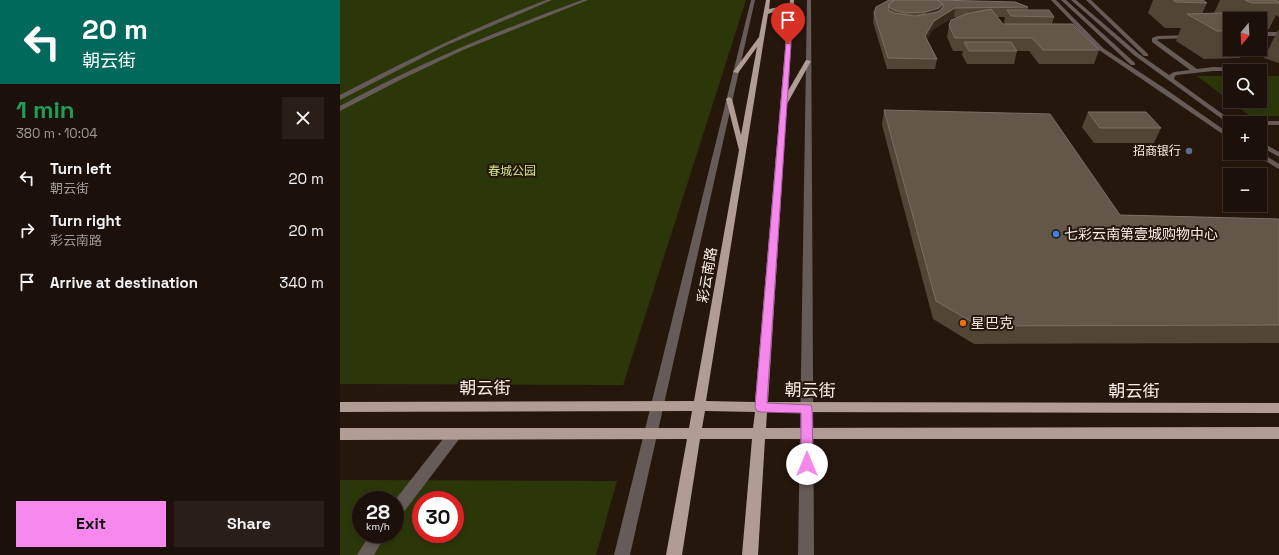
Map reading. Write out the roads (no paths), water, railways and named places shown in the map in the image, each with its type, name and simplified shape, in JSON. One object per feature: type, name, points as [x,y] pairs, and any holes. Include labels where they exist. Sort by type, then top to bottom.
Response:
[{"type":"main road","name":"彩云南路","points":[[674,555],[768,0]]},
{"type":"main road","points":[[750,555],[792,0]]},
{"type":"main road","points":[[766,13],[772,9],[779,8],[788,10],[790,13]]},
{"type":"main road","points":[[736,72],[762,36]]},
{"type":"main road","points":[[784,106],[808,61]]},
{"type":"main road","points":[[729,99],[742,153]]},
{"type":"main road","name":"朝云街","points":[[340,407],[658,405],[807,408],[1279,408]]},
{"type":"main road","points":[[340,434],[1279,433]]},
{"type":"street","points":[[340,98],[442,45],[505,17],[550,0]]},
{"type":"street","points":[[566,0],[580,2]]},
{"type":"street","points":[[340,109],[360,97],[464,49],[586,0]]},
{"type":"street","points":[[622,555],[753,0]]},
{"type":"street","points":[[806,555],[809,0]]},
{"type":"street","points":[[1053,0],[1102,49],[1223,132]]},
{"type":"street","points":[[1064,0],[1162,89]]},
{"type":"street","points":[[1073,0],[1137,55],[1223,117]]},
{"type":"street","points":[[1088,0],[1177,83]]},
{"type":"street","points":[[1267,34],[1279,34]]},
{"type":"street","points":[[1196,71],[1154,41],[1154,38],[1201,35]]},
{"type":"street","points":[[442,45],[464,49]]},
{"type":"street","points":[[1172,78],[1172,75],[1176,73],[1223,70]]},
{"type":"street","points":[[1267,123],[1279,123]]},
{"type":"street","points":[[1267,147],[1279,155]]},
{"type":"street","points":[[1267,160],[1279,167]]},
{"type":"street","points":[[404,500],[455,434]]},
{"type":"street","points":[[365,555],[373,543]]},
{"type":"place","name":"招商银行","points":[[1189,151]]},
{"type":"place","name":"七彩云南第壹城购物中心","points":[[1056,234]]},
{"type":"place","name":"星巴克","points":[[963,323]]},
{"type":"park label","name":"春城公园","points":[[512,171]]}]
